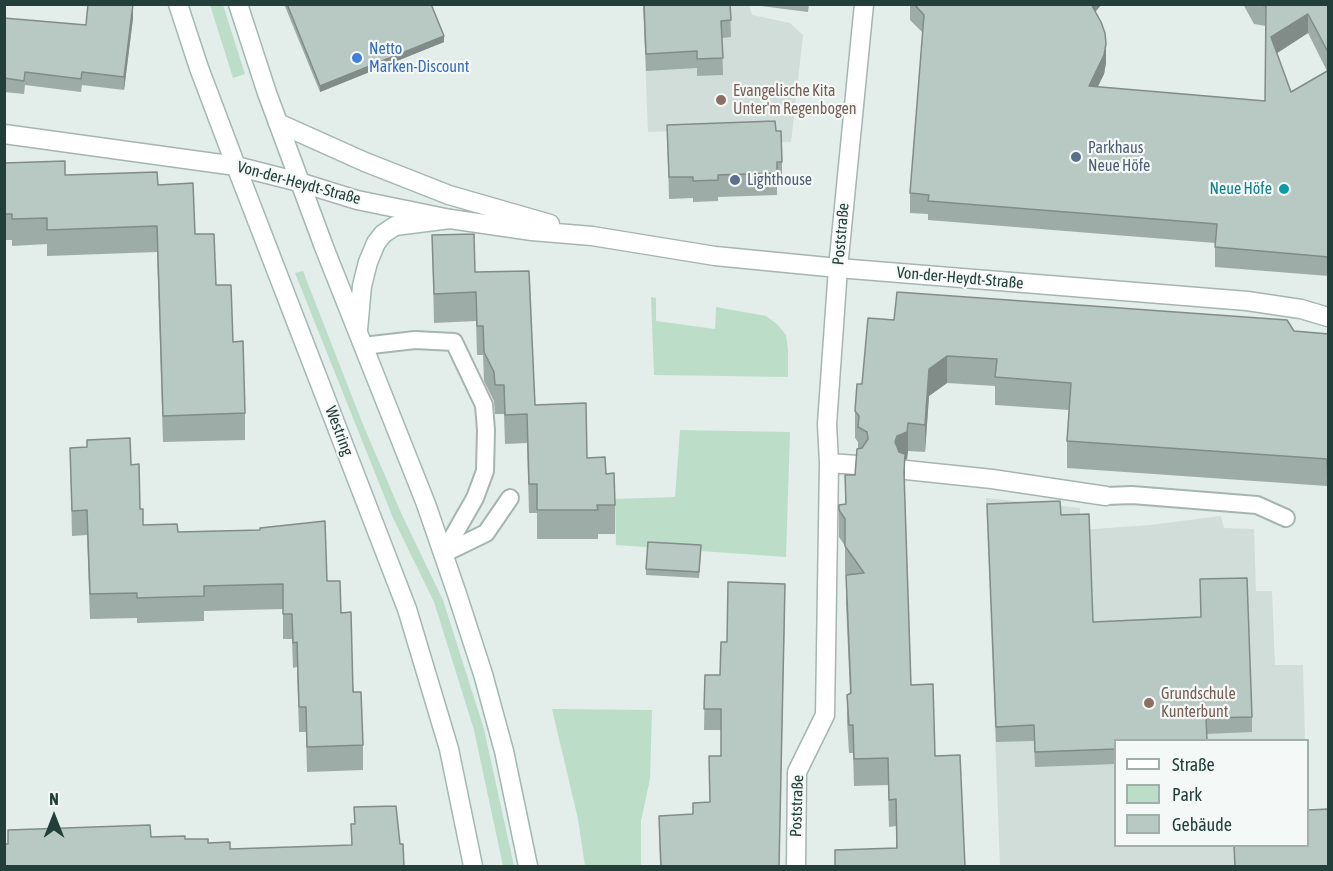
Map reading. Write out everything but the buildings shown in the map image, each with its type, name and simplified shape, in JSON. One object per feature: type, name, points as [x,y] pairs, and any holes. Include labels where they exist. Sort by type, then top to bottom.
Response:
[{"type":"street","name":"Westring","points":[[178,4],[199,68],[236,166],[407,609],[449,749],[473,867]]},
{"type":"street","points":[[238,4],[299,182],[426,504],[443,554],[483,674],[501,740],[521,824],[528,867]]},
{"type":"street","name":"Poststraße","points":[[796,867],[797,772],[825,715],[829,464],[827,424],[838,268],[864,4]]},
{"type":"street","name":"Von-der-Heydt-Straße","points":[[278,123],[365,162],[449,195],[592,236]]},
{"type":"street","name":"Von-der-Heydt-Straße","points":[[4,134],[236,166],[357,200],[450,219],[532,231],[592,236],[715,256],[1247,301],[1288,306],[1329,316]]},
{"type":"street","points":[[360,339],[362,286],[376,243],[383,234],[395,226],[450,219]]},
{"type":"street","points":[[829,464],[857,465]]},
{"type":"street","points":[[906,470],[992,479],[1106,496]]},
{"type":"lane","points":[[360,339],[454,342],[484,405],[485,471],[475,498],[443,554]]},
{"type":"lane","points":[[1106,496],[1132,495],[1257,505],[1286,518]]},
{"type":"lane","points":[[443,554],[486,533],[510,498]]},
{"type":"shaded area","name":"Evangelische Kita Unter'm Regenbogen","points":[[643,5],[749,5],[752,15],[790,23],[803,35],[791,142],[705,145],[703,130],[648,132]]},
{"type":"shaded area","name":"Grundschule Kunterbunt","points":[[986,498],[1080,508],[1080,530],[1150,525],[1221,516],[1224,528],[1254,529],[1256,591],[1272,591],[1275,665],[1303,665],[1305,739],[1114,739],[1114,847],[1234,847],[1234,866],[1000,866]]},
{"type":"green space","points":[[210,5],[223,5],[245,74],[233,78]]},
{"type":"green space","points":[[303,271],[364,427],[402,515],[443,600],[484,729],[514,866],[503,866],[474,730],[434,602],[393,518],[295,273]]},
{"type":"green space","points":[[651,297],[656,298],[656,321],[715,329],[716,307],[766,316],[786,335],[788,377],[654,375]]},
{"type":"green space","points":[[680,430],[790,432],[786,557],[616,545],[615,499],[675,497]]},
{"type":"green space","points":[[552,709],[652,710],[650,779],[641,821],[641,866],[585,866],[578,819]]},
{"type":"place","name":"Netto Marken-Discount","points":[[357,58]]},
{"type":"place","name":"Evangelische Kita Unter'm Regenbogen","points":[[721,100]]},
{"type":"place","name":"Parkhaus Neue Höfe","points":[[1076,157]]},
{"type":"place","name":"Lighthouse","points":[[735,180]]},
{"type":"place","name":"Neue Höfe","points":[[1284,189]]},
{"type":"place","name":"Grundschule Kunterbunt","points":[[1149,703]]}]
